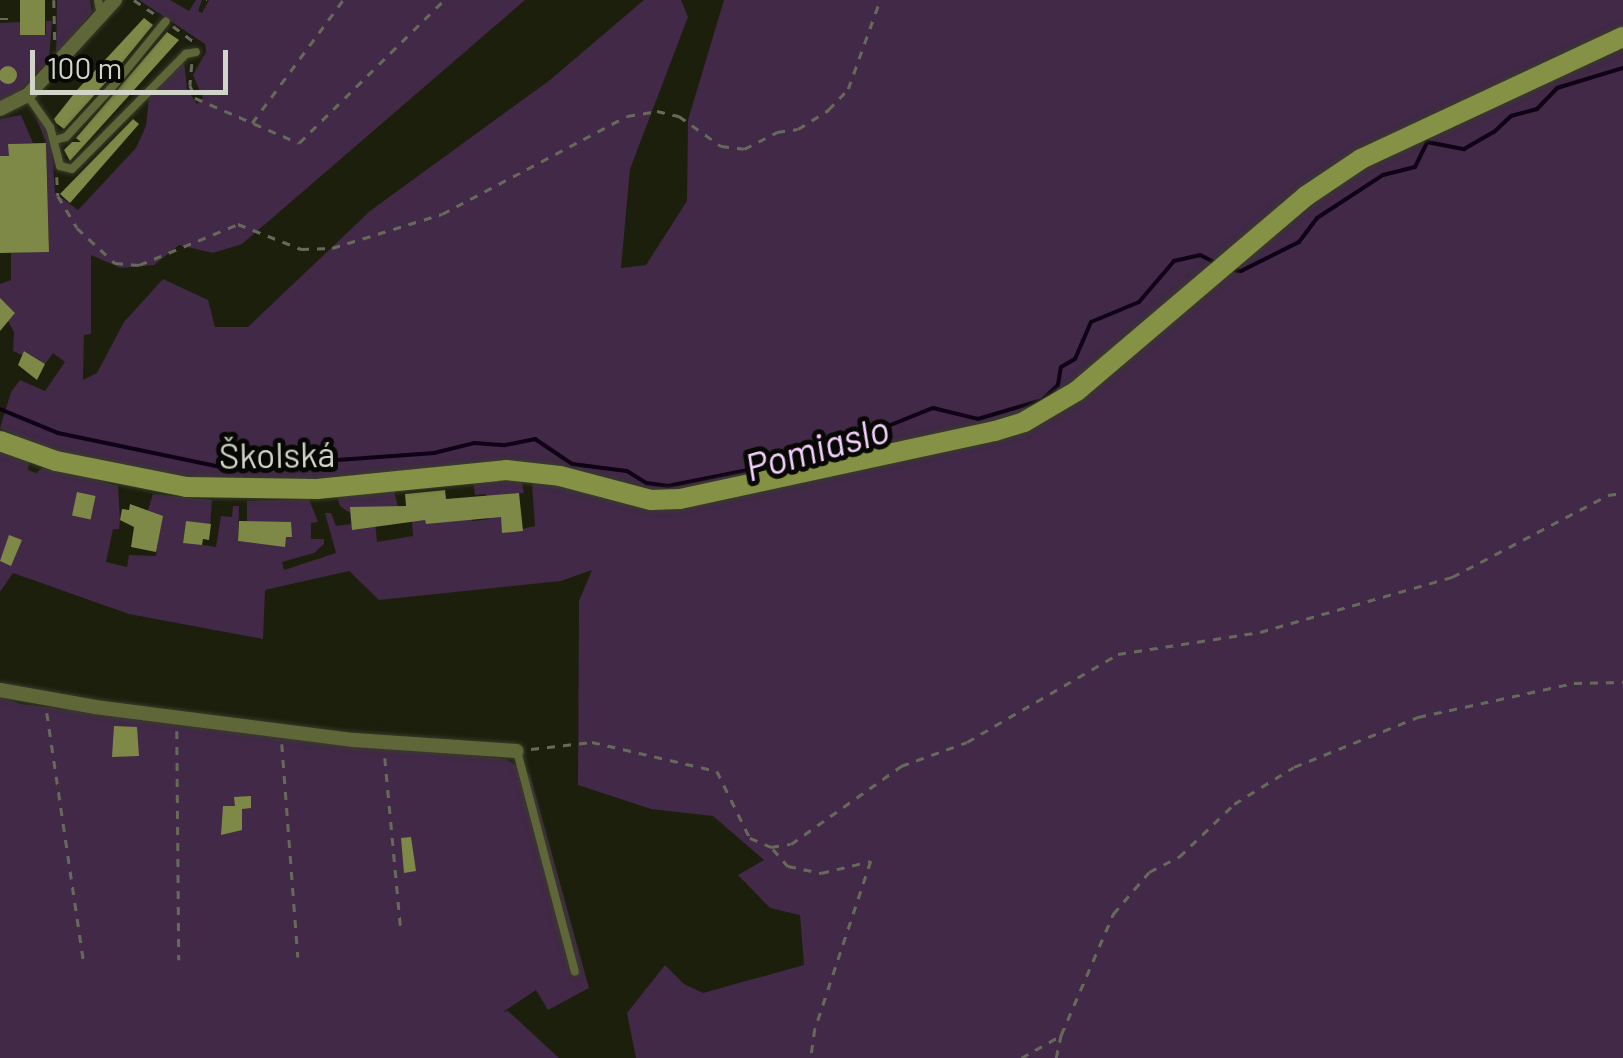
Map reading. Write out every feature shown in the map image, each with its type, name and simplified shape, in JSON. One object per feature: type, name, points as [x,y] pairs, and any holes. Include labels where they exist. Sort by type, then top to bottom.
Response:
[{"type":"street","points":[[0,109],[28,95],[115,0]]},
{"type":"street","name":"Školská","points":[[0,441],[67,463],[162,484],[210,489],[317,490],[506,470],[560,476],[629,497],[680,499],[1010,427],[1076,391],[1306,196],[1361,159],[1623,37]]},
{"type":"street","points":[[0,690],[370,740],[517,751]]},
{"type":"lane","points":[[98,0],[101,16]]},
{"type":"lane","points":[[55,140],[66,136],[114,85],[166,21]]},
{"type":"lane","points":[[28,95],[55,140],[56,160],[67,169],[80,166],[141,97],[186,54],[196,52]]},
{"type":"lane","points":[[517,751],[575,972]]},
{"type":"path","points":[[51,69],[54,0]]},
{"type":"path","points":[[343,0],[251,124],[298,143],[444,0]]},
{"type":"path","points":[[56,160],[58,196],[77,228],[115,264],[140,265],[238,224],[301,248],[332,248],[442,214],[627,116],[657,111],[679,116],[721,146],[744,149],[776,132],[798,130],[828,110],[848,89],[880,0]]},
{"type":"path","points":[[47,18],[55,18]]},
{"type":"path","points":[[0,19],[16,19]]},
{"type":"path","points":[[771,847],[791,844],[901,766],[967,742],[1118,654],[1260,632],[1452,577],[1608,495],[1623,492]]},
{"type":"path","points":[[1056,1058],[1061,1035],[1113,914],[1149,872],[1179,857],[1234,804],[1294,767],[1418,717],[1574,683],[1623,682]]},
{"type":"path","points":[[46,699],[84,964]]},
{"type":"path","points":[[174,716],[180,786],[179,960]]},
{"type":"path","points":[[280,727],[298,957]]},
{"type":"path","points":[[370,740],[387,764],[401,930]]},
{"type":"path","points":[[517,751],[592,742],[717,770],[750,838],[771,847],[788,866],[821,873],[871,862],[814,1030],[810,1058]]},
{"type":"path","points":[[1021,1058],[1061,1035]]},
{"type":"shaded area","points":[[57,0],[90,0],[92,12],[56,56]]},
{"type":"shaded area","points":[[139,0],[170,0],[189,11],[196,0],[202,0],[198,11],[202,13],[209,0],[525,0],[242,244],[213,253],[179,245],[154,265],[121,268],[91,255],[91,334],[84,335],[83,380],[97,373],[124,322],[163,279],[208,300],[215,327],[248,327],[370,211],[550,80],[644,0],[681,0],[688,17],[630,169],[621,268],[646,265],[687,201],[688,120],[724,0],[1623,0],[1623,1058],[636,1058],[627,1013],[665,965],[684,984],[703,993],[804,965],[800,915],[770,908],[738,875],[764,860],[713,816],[651,809],[578,785],[579,601],[592,570],[561,581],[379,600],[349,571],[265,590],[263,639],[129,614],[13,573],[0,592],[0,447],[29,462],[28,470],[36,473],[46,465],[118,486],[119,529],[113,529],[106,562],[127,567],[129,555],[156,556],[158,540],[147,513],[153,494],[212,500],[210,527],[186,521],[183,542],[216,547],[221,516],[232,517],[233,506],[239,506],[238,541],[260,543],[247,522],[247,501],[309,499],[318,522],[311,523],[311,539],[324,539],[324,544],[314,553],[282,562],[284,570],[336,553],[325,513],[331,513],[336,526],[351,524],[350,513],[340,506],[337,496],[394,491],[398,507],[374,510],[377,542],[413,536],[412,521],[425,520],[426,524],[462,519],[470,507],[472,521],[489,519],[486,494],[475,495],[473,480],[521,479],[524,493],[499,495],[503,533],[535,526],[532,484],[565,472],[289,483],[219,480],[148,473],[45,450],[0,428],[11,392],[20,380],[45,391],[65,362],[53,353],[45,364],[25,351],[22,355],[13,351],[14,332],[8,321],[15,313],[0,299],[0,284],[11,280],[11,253],[49,251],[46,143],[32,107],[51,137],[55,193],[78,210],[136,148],[146,126],[149,96],[184,61],[187,89],[197,104],[203,98],[193,75],[206,52],[205,44]]},
{"type":"shaded area","points":[[46,21],[52,21],[49,60],[12,99],[0,103],[0,23],[21,22],[22,35],[46,34]]},
{"type":"shaded area","points":[[21,115],[33,143],[9,144],[9,156],[0,156],[0,119]]},
{"type":"shaded area","points":[[0,696],[20,704],[506,759],[530,775],[589,988],[548,1010],[536,990],[503,1012],[508,1011],[559,1058],[0,1058]]},
{"type":"building","points":[[20,0],[45,0],[45,35],[20,35]]},
{"type":"building","points":[[144,18],[153,25],[108,80],[64,129],[56,123],[54,119],[77,90]]},
{"type":"building","points":[[167,32],[179,40],[70,161],[64,150],[72,142],[81,142],[76,138]]},
{"type":"building","points":[[8,66],[15,68],[15,82],[8,84],[1,82],[-1,75],[1,68]]},
{"type":"building","points":[[133,119],[139,124],[70,203],[60,194]]},
{"type":"building","points":[[46,143],[49,252],[0,253],[0,156],[9,156],[8,144]]},
{"type":"building","points":[[0,298],[15,313],[0,331]]},
{"type":"building","points":[[24,351],[45,364],[37,380],[18,365]]},
{"type":"building","points":[[445,490],[446,499],[519,493],[523,531],[502,533],[501,517],[426,524],[425,520],[352,530],[350,507],[406,506],[405,494]]},
{"type":"building","points":[[77,492],[96,496],[91,519],[72,515]]},
{"type":"building","points":[[130,504],[163,516],[156,552],[131,547],[134,527],[120,520],[122,509],[129,510]]},
{"type":"building","points":[[186,521],[211,524],[209,540],[203,539],[202,545],[183,543]]},
{"type":"building","points":[[239,521],[291,522],[292,537],[286,537],[285,547],[238,541]]},
{"type":"building","points":[[9,535],[22,540],[11,566],[0,561]]},
{"type":"building","points":[[114,726],[137,727],[139,756],[112,757]]},
{"type":"building","points":[[251,796],[251,808],[242,809],[242,830],[221,835],[223,806],[235,806],[234,797]]},
{"type":"building","points":[[411,837],[416,871],[404,873],[401,838]]},
{"type":"waterway","name":"Pomiaslo","points":[[1232,270],[1241,271],[1299,242],[1317,218],[1383,175],[1415,167],[1427,142],[1464,149],[1494,132],[1511,116],[1537,109],[1557,88],[1623,68]]},
{"type":"waterway","name":"Pomiaslo","points":[[0,409],[58,433],[225,468],[434,453],[474,443],[505,445],[535,439],[572,464],[627,471],[646,483],[668,486],[773,465],[787,453],[847,437],[867,440],[883,428],[933,408],[978,419],[1042,400],[1058,385],[1061,367],[1075,359],[1091,322],[1139,302],[1174,261],[1200,255],[1214,262]]}]
